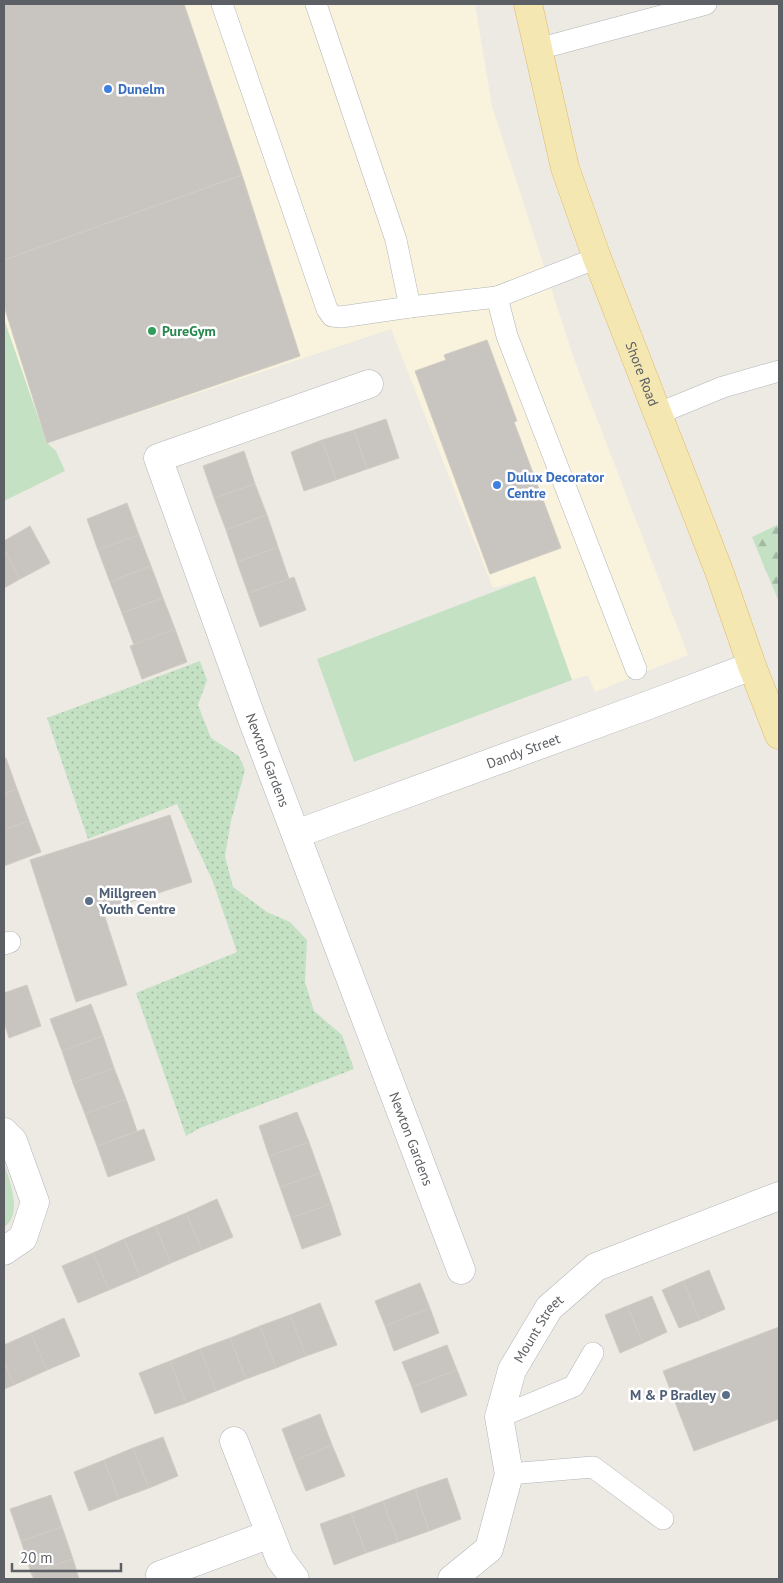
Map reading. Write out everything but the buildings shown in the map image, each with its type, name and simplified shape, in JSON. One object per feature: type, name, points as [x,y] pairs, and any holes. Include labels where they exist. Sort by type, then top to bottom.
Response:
[{"type":"main road","name":"Shore Road","points":[[528,4],[565,168],[597,258],[779,735]]},
{"type":"street","name":"Newton Gardens","points":[[369,384],[158,458],[252,719],[461,1270]]},
{"type":"street","name":"Dandy Street","points":[[296,834],[752,666]]},
{"type":"street","points":[[4,1132],[13,1141],[35,1202],[23,1238],[4,1251]]},
{"type":"street","name":"Mount Street","points":[[452,1579],[489,1549],[508,1474],[499,1416],[512,1370],[549,1308],[596,1266],[779,1196]]},
{"type":"street","points":[[234,1442],[280,1559],[295,1579]]},
{"type":"street","points":[[160,1575],[270,1534]]},
{"type":"lane","points":[[222,4],[327,310],[332,316],[341,318],[410,307],[497,297],[597,258]]},
{"type":"lane","points":[[316,4],[396,240],[410,307]]},
{"type":"lane","points":[[538,49],[701,4]]},
{"type":"lane","points":[[497,297],[512,350],[636,669]]},
{"type":"lane","points":[[658,414],[723,387],[779,371]]},
{"type":"lane","points":[[499,1416],[574,1386],[593,1353]]},
{"type":"lane","points":[[508,1474],[593,1467],[663,1519]]},
{"type":"shaded area","points":[[4,4],[475,4],[492,106],[574,359],[688,655],[595,692],[588,675],[572,680],[535,577],[493,588],[391,329],[47,443],[4,321]]},
{"type":"green space","points":[[4,319],[47,443],[56,451],[65,471],[4,501]]},
{"type":"green space","points":[[779,524],[779,602],[752,537]]},
{"type":"green space","points":[[535,576],[572,680],[354,762],[317,659]]},
{"type":"green space","points":[[200,661],[207,680],[198,705],[211,738],[239,756],[245,770],[231,821],[225,856],[233,887],[267,912],[290,922],[307,940],[305,982],[314,1011],[342,1035],[354,1069],[200,1128],[186,1136],[136,993],[237,952],[213,882],[177,804],[88,839],[47,718]]},
{"type":"green space","points":[[4,1163],[14,1206],[10,1222],[4,1227]]},
{"type":"place","name":"Dunelm","points":[[108,89]]},
{"type":"place","name":"PureGym","points":[[152,331]]},
{"type":"place","name":"Dulux Decorator Centre","points":[[497,485]]},
{"type":"place","name":"Millgreen Youth Centre","points":[[89,901]]},
{"type":"place","name":"M & P Bradley","points":[[726,1395]]}]
